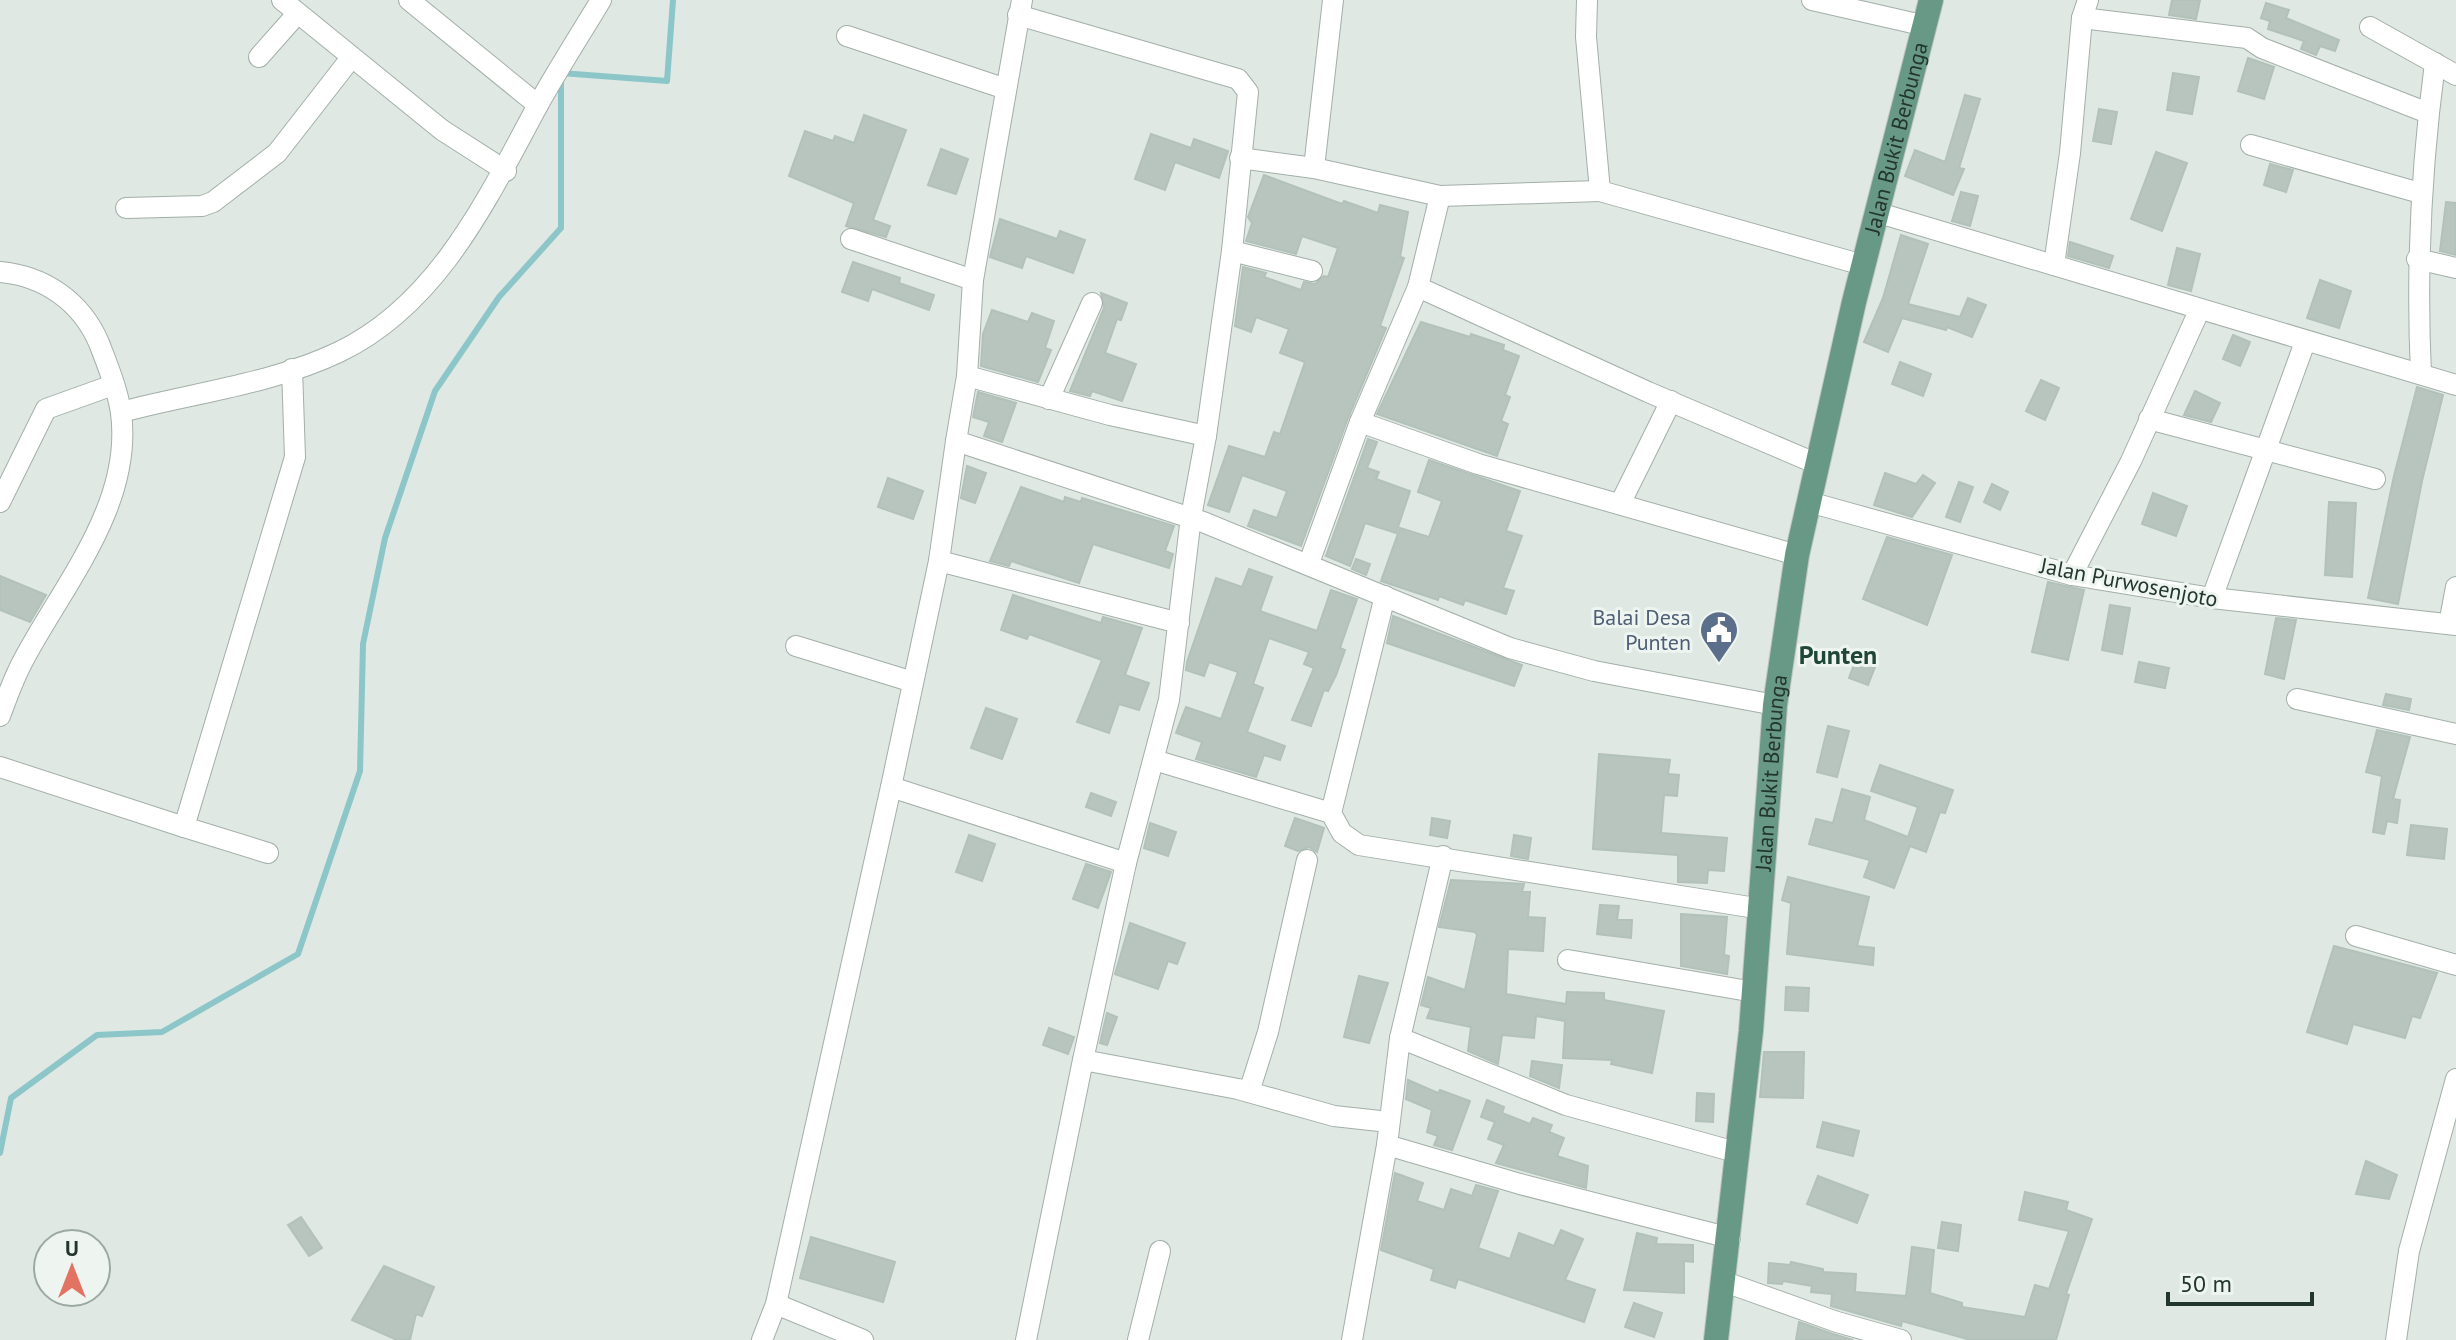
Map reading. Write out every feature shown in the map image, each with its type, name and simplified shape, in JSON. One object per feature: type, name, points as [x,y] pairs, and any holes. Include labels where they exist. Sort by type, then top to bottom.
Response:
[{"type":"main road","name":"Jalan Bukit Berbunga","points":[[1716,1340],[1730,1238],[1762,909],[1775,705],[1797,555],[1815,463],[1931,0]]},
{"type":"street","points":[[409,0],[538,105]]},
{"type":"street","points":[[121,412],[292,369],[354,344],[401,310],[479,215],[506,171],[538,105],[601,0]]},
{"type":"street","points":[[1314,168],[1333,0]]},
{"type":"street","points":[[1587,0],[1586,37],[1600,191]]},
{"type":"street","points":[[1812,0],[1926,26]]},
{"type":"street","points":[[259,57],[290,7],[442,130],[506,171]]},
{"type":"street","points":[[762,1340],[776,1304],[939,561],[967,376],[973,280],[1020,8],[1241,80],[1248,92],[1232,251],[1206,436],[1191,517],[1169,700],[1126,863],[1026,1340]]},
{"type":"street","points":[[2054,265],[2070,153],[2085,9],[2247,38],[2262,48],[2428,113]]},
{"type":"street","points":[[2370,27],[2456,75]]},
{"type":"street","points":[[847,36],[1006,89]]},
{"type":"street","points":[[126,208],[202,206],[213,202],[277,153],[351,58]]},
{"type":"street","points":[[2421,374],[2417,259],[2420,193],[2435,63]]},
{"type":"street","points":[[2251,145],[2420,193]]},
{"type":"street","points":[[1240,158],[1314,168],[1440,196],[1600,191],[1863,265]]},
{"type":"street","points":[[1309,563],[1360,422],[1418,287],[1440,196]]},
{"type":"street","points":[[1879,213],[2199,311],[2456,385]]},
{"type":"street","points":[[851,239],[973,280]]},
{"type":"street","points":[[1232,251],[1312,271]]},
{"type":"street","points":[[2417,259],[2456,268]]},
{"type":"street","points":[[0,272],[40,280],[73,306],[93,329],[121,412],[121,457],[102,522],[24,658],[0,716]]},
{"type":"street","points":[[1418,287],[1815,463]]},
{"type":"street","points":[[1049,399],[1092,303]]},
{"type":"street","points":[[2072,575],[2199,311]]},
{"type":"street","points":[[2212,598],[2305,342]]},
{"type":"street","points":[[184,827],[295,457],[292,369]]},
{"type":"street","points":[[967,376],[1206,436]]},
{"type":"street","points":[[0,502],[46,409],[113,385]]},
{"type":"street","points":[[1621,502],[1671,401]]},
{"type":"street","points":[[2149,419],[2375,479]]},
{"type":"street","points":[[1360,422],[1478,464],[1621,502],[1797,555]]},
{"type":"street","points":[[956,441],[1191,517],[1510,648],[1594,671],[1775,705]]},
{"type":"street","name":"Jalan Purwosenjoto","points":[[1809,502],[2072,575],[2212,598],[2453,624]]},
{"type":"street","points":[[939,561],[1179,623]]},
{"type":"street","points":[[2453,624],[2456,587]]},
{"type":"street","points":[[1385,596],[1331,813],[1342,833],[1359,845],[1762,909]]},
{"type":"street","points":[[796,646],[913,682]]},
{"type":"street","points":[[2297,699],[2456,734]]},
{"type":"street","points":[[1154,760],[1331,813]]},
{"type":"street","points":[[0,767],[268,853]]},
{"type":"street","points":[[891,787],[1126,863]]},
{"type":"street","points":[[1352,1340],[1387,1145],[1400,1038],[1443,856]]},
{"type":"street","points":[[1249,1092],[1268,1032],[1307,860]]},
{"type":"street","points":[[2356,936],[2456,965]]},
{"type":"street","points":[[1568,960],[1754,992]]},
{"type":"street","points":[[1400,1038],[1566,1105],[1739,1153]]},
{"type":"street","points":[[1083,1060],[1249,1092],[1334,1116],[1389,1122]]},
{"type":"street","points":[[2396,1340],[2409,1251],[2456,1079]]},
{"type":"street","points":[[1387,1145],[1520,1184],[1730,1238]]},
{"type":"street","points":[[1138,1340],[1160,1251]]},
{"type":"street","points":[[1725,1282],[1837,1322],[1901,1340]]},
{"type":"street","points":[[776,1304],[863,1340]]},
{"type":"building","points":[[2172,0],[2200,0],[2196,19],[2169,15]]},
{"type":"building","points":[[2266,3],[2289,10],[2286,18],[2339,40],[2335,51],[2320,46],[2316,55],[2301,49],[2304,41],[2268,29],[2270,21],[2261,18]]},
{"type":"building","points":[[2248,58],[2274,67],[2264,99],[2238,91]]},
{"type":"building","points":[[2173,73],[2199,77],[2192,114],[2167,110]]},
{"type":"building","points":[[1965,95],[1980,99],[1959,168],[1964,169],[1953,195],[1905,176],[1915,150],[1945,162]]},
{"type":"building","points":[[2099,109],[2117,112],[2111,144],[2093,141]]},
{"type":"building","points":[[864,115],[906,130],[873,220],[890,226],[886,237],[846,226],[854,203],[789,176],[805,131],[833,141],[835,136],[854,143]]},
{"type":"building","points":[[1151,134],[1191,148],[1194,139],[1228,151],[1219,178],[1175,162],[1165,190],[1135,179]]},
{"type":"building","points":[[941,149],[968,159],[956,194],[928,185]]},
{"type":"building","points":[[2156,152],[2187,163],[2162,231],[2131,219]]},
{"type":"building","points":[[2270,164],[2293,170],[2286,192],[2264,185]]},
{"type":"building","points":[[1264,175],[1342,204],[1344,201],[1378,213],[1380,205],[1408,212],[1400,257],[1404,258],[1380,326],[1386,328],[1348,418],[1301,546],[1248,526],[1254,510],[1277,518],[1287,491],[1242,475],[1229,512],[1208,505],[1229,446],[1265,457],[1274,432],[1280,434],[1305,362],[1280,353],[1289,329],[1256,317],[1251,332],[1235,326],[1243,267],[1266,273],[1264,277],[1301,290],[1304,282],[1315,284],[1324,276],[1328,277],[1338,248],[1302,236],[1296,254],[1246,241],[1252,223],[1248,217]]},
{"type":"building","points":[[1961,192],[1978,196],[1970,226],[1952,221]]},
{"type":"building","points":[[2446,202],[2456,203],[2456,255],[2440,251]]},
{"type":"building","points":[[1000,219],[1057,239],[1060,231],[1085,240],[1073,273],[1026,256],[1022,268],[990,257]]},
{"type":"building","points":[[1901,235],[1928,244],[1908,304],[1960,317],[1968,298],[1986,305],[1972,337],[1947,327],[1946,330],[1902,318],[1888,352],[1864,342],[1883,298]]},
{"type":"building","points":[[2070,242],[2113,256],[2109,268],[2068,256]]},
{"type":"building","points":[[2177,248],[2200,254],[2191,291],[2168,285]]},
{"type":"building","points":[[853,262],[900,278],[899,283],[934,295],[929,310],[872,289],[868,301],[842,292]]},
{"type":"building","points":[[2320,280],[2351,291],[2339,328],[2307,318]]},
{"type":"building","points":[[1101,293],[1127,303],[1121,320],[1117,319],[1105,353],[1136,364],[1122,401],[1092,391],[1090,396],[1070,391],[1104,308]]},
{"type":"building","points":[[992,310],[1028,322],[1032,313],[1054,321],[1045,348],[1051,350],[1038,382],[981,366],[983,334]]},
{"type":"building","points":[[1421,322],[1504,345],[1503,350],[1519,356],[1505,395],[1510,397],[1501,421],[1508,424],[1497,456],[1377,414]]},
{"type":"building","points":[[2233,335],[2250,342],[2240,366],[2223,359]]},
{"type":"building","points":[[1900,362],[1931,374],[1923,396],[1892,384]]},
{"type":"building","points":[[2041,380],[2059,388],[2045,420],[2026,411]]},
{"type":"building","points":[[2417,387],[2443,395],[2422,481],[2398,604],[2368,598]]},
{"type":"building","points":[[2195,391],[2220,403],[2211,422],[2184,415]]},
{"type":"building","points":[[978,392],[1016,403],[1002,442],[984,436],[989,422],[973,417]]},
{"type":"building","points":[[1368,439],[1377,442],[1367,468],[1379,472],[1376,479],[1410,491],[1396,533],[1365,523],[1350,566],[1326,556]]},
{"type":"building","points":[[1429,460],[1520,491],[1506,531],[1522,536],[1503,588],[1514,591],[1506,614],[1465,600],[1463,605],[1439,596],[1438,600],[1381,581],[1400,528],[1429,537],[1442,501],[1418,492]]},
{"type":"building","points":[[967,466],[986,473],[975,503],[961,498]]},
{"type":"building","points":[[1885,473],[1916,484],[1923,475],[1935,483],[1912,517],[1874,505]]},
{"type":"building","points":[[888,478],[923,491],[913,519],[878,507]]},
{"type":"building","points":[[1959,482],[1973,487],[1960,522],[1946,517]]},
{"type":"building","points":[[1992,484],[2008,492],[2000,510],[1984,502]]},
{"type":"building","points":[[1021,487],[1064,502],[1065,497],[1081,502],[1082,498],[1174,526],[1165,551],[1173,554],[1169,568],[1093,544],[1079,583],[1011,561],[1009,566],[990,561]]},
{"type":"building","points":[[2153,493],[2187,506],[2176,536],[2142,524]]},
{"type":"building","points":[[2329,502],[2356,503],[2352,577],[2325,575]]},
{"type":"building","points":[[1887,537],[1952,555],[1927,625],[1863,599]]},
{"type":"building","points":[[1356,559],[1370,564],[1366,575],[1352,569]]},
{"type":"building","points":[[1249,569],[1272,577],[1260,611],[1317,631],[1331,590],[1357,599],[1340,648],[1345,650],[1336,675],[1328,691],[1324,690],[1311,726],[1292,720],[1314,668],[1304,664],[1309,652],[1269,638],[1253,684],[1263,688],[1247,732],[1285,746],[1280,760],[1264,755],[1256,777],[1196,759],[1202,742],[1176,733],[1186,707],[1221,719],[1238,672],[1209,662],[1204,676],[1186,670],[1187,662],[1216,578],[1242,587]]},
{"type":"building","points":[[0,576],[46,595],[30,622],[0,610]]},
{"type":"building","points":[[2048,582],[2084,590],[2068,660],[2032,652]]},
{"type":"building","points":[[1013,595],[1101,623],[1103,617],[1142,628],[1125,675],[1149,683],[1139,710],[1119,704],[1109,733],[1077,722],[1102,660],[1029,634],[1027,639],[1001,630]]},
{"type":"building","points":[[2110,605],[2130,608],[2122,654],[2102,650]]},
{"type":"building","points":[[1393,616],[1522,665],[1514,686],[1387,643]]},
{"type":"building","points":[[2276,618],[2296,620],[2284,679],[2265,674]]},
{"type":"building","points":[[1859,652],[1878,659],[1868,685],[1849,678]]},
{"type":"building","points":[[2139,662],[2169,668],[2165,688],[2135,682]]},
{"type":"building","points":[[2386,694],[2411,699],[2409,710],[2383,705]]},
{"type":"building","points":[[986,708],[1017,719],[1002,759],[971,748]]},
{"type":"building","points":[[1828,726],[1849,731],[1837,777],[1817,772]]},
{"type":"building","points":[[2377,730],[2410,737],[2393,799],[2400,800],[2397,823],[2387,821],[2384,834],[2373,832],[2382,776],[2366,772]]},
{"type":"building","points":[[1599,754],[1670,760],[1668,774],[1679,775],[1677,796],[1664,795],[1661,833],[1727,838],[1724,871],[1708,870],[1707,883],[1678,882],[1678,855],[1593,849]]},
{"type":"building","points":[[1880,765],[1953,790],[1945,813],[1940,812],[1926,852],[1910,846],[1894,888],[1864,877],[1870,860],[1809,844],[1816,819],[1833,823],[1842,789],[1870,797],[1864,820],[1908,837],[1918,807],[1871,791]]},
{"type":"building","points":[[1091,793],[1116,802],[1111,816],[1086,807]]},
{"type":"building","points":[[1295,818],[1324,828],[1317,852],[1309,847],[1298,851],[1285,846]]},
{"type":"building","points":[[1432,818],[1450,821],[1447,838],[1430,835]]},
{"type":"building","points":[[1150,823],[1176,832],[1168,856],[1144,848]]},
{"type":"building","points":[[2411,825],[2447,829],[2444,859],[2407,855]]},
{"type":"building","points":[[969,835],[995,844],[982,881],[956,872]]},
{"type":"building","points":[[1514,835],[1531,838],[1528,859],[1511,856]]},
{"type":"building","points":[[1086,864],[1111,872],[1098,908],[1073,899]]},
{"type":"building","points":[[1788,877],[1869,897],[1857,946],[1874,948],[1873,965],[1787,954],[1791,903],[1782,900]]},
{"type":"building","points":[[1451,880],[1524,884],[1522,892],[1530,892],[1528,917],[1545,918],[1543,951],[1508,949],[1506,994],[1566,1004],[1567,992],[1604,993],[1604,1000],[1664,1011],[1652,1073],[1611,1064],[1612,1060],[1563,1058],[1565,1021],[1536,1016],[1534,1038],[1502,1035],[1498,1064],[1468,1051],[1471,1027],[1427,1018],[1431,1008],[1421,1005],[1428,977],[1465,990],[1477,935],[1475,932],[1439,927]]},
{"type":"building","points":[[1600,905],[1619,906],[1617,920],[1632,920],[1631,938],[1597,934]]},
{"type":"building","points":[[1681,914],[1727,917],[1724,955],[1729,956],[1727,974],[1681,966]]},
{"type":"building","points":[[1130,923],[1185,943],[1177,964],[1168,961],[1158,989],[1115,974]]},
{"type":"building","points":[[2334,946],[2437,973],[2420,1018],[2412,1016],[2405,1038],[2353,1024],[2347,1044],[2307,1032]]},
{"type":"building","points":[[1359,976],[1388,983],[1369,1043],[1344,1037]]},
{"type":"building","points":[[1786,987],[1809,988],[1808,1011],[1785,1010]]},
{"type":"building","points":[[1107,1013],[1117,1017],[1107,1045],[1100,1043]]},
{"type":"building","points":[[1049,1028],[1074,1037],[1068,1054],[1043,1045]]},
{"type":"building","points":[[1764,1052],[1804,1052],[1803,1098],[1760,1097]]},
{"type":"building","points":[[1532,1061],[1562,1065],[1559,1088],[1530,1076]]},
{"type":"building","points":[[1408,1080],[1438,1093],[1440,1090],[1470,1101],[1452,1150],[1434,1145],[1438,1136],[1427,1132],[1432,1110],[1406,1099]]},
{"type":"building","points":[[1697,1093],[1714,1094],[1713,1122],[1696,1121]]},
{"type":"building","points":[[1487,1100],[1504,1107],[1502,1113],[1530,1124],[1533,1118],[1552,1125],[1549,1132],[1564,1138],[1557,1156],[1588,1166],[1586,1188],[1496,1163],[1504,1145],[1488,1139],[1495,1122],[1481,1117]]},
{"type":"building","points":[[1823,1122],[1859,1131],[1853,1156],[1817,1147]]},
{"type":"building","points":[[2366,1161],[2397,1175],[2389,1199],[2356,1194]]},
{"type":"building","points":[[1395,1173],[1423,1183],[1417,1201],[1444,1210],[1451,1189],[1472,1196],[1476,1185],[1498,1191],[1478,1248],[1510,1259],[1519,1233],[1554,1246],[1561,1230],[1583,1239],[1565,1280],[1595,1290],[1584,1322],[1458,1279],[1455,1288],[1431,1280],[1434,1269],[1381,1250]]},
{"type":"building","points":[[1818,1176],[1868,1195],[1857,1223],[1807,1204]]},
{"type":"building","points":[[2025,1192],[2068,1202],[2066,1210],[2092,1219],[2066,1294],[2069,1295],[2056,1340],[1971,1340],[1902,1321],[1901,1326],[1831,1306],[1832,1294],[1811,1292],[1812,1286],[1783,1281],[1782,1284],[1768,1283],[1769,1263],[1790,1265],[1791,1262],[1823,1269],[1823,1272],[1856,1274],[1855,1292],[1906,1296],[1912,1247],[1934,1250],[1930,1293],[1962,1303],[1962,1307],[2025,1317],[2035,1285],[2049,1289],[2069,1231],[2019,1220]]},
{"type":"building","points":[[301,1217],[322,1248],[309,1256],[288,1225]]},
{"type":"building","points":[[1942,1222],[1961,1225],[1958,1251],[1938,1248]]},
{"type":"building","points":[[1637,1233],[1657,1238],[1656,1244],[1693,1245],[1693,1262],[1684,1261],[1684,1293],[1624,1290]]},
{"type":"building","points":[[811,1237],[895,1262],[883,1302],[800,1278]]},
{"type":"building","points":[[384,1266],[434,1287],[422,1316],[416,1314],[410,1340],[397,1340],[352,1320]]},
{"type":"building","points":[[1634,1303],[1662,1313],[1654,1337],[1625,1327]]},
{"type":"building","points":[[1799,1322],[1833,1334],[1853,1340],[1796,1340]]},
{"type":"waterway","points":[[0,1153],[11,1098],[97,1035],[162,1032],[298,954],[360,771],[363,644],[385,538],[435,391],[499,297],[561,228],[561,73],[667,81],[673,0]]},
{"type":"place","name":"Balai Desa Punten","points":[[1719,664]]},
{"type":"district","name":"Punten","points":[[1838,654]]}]
